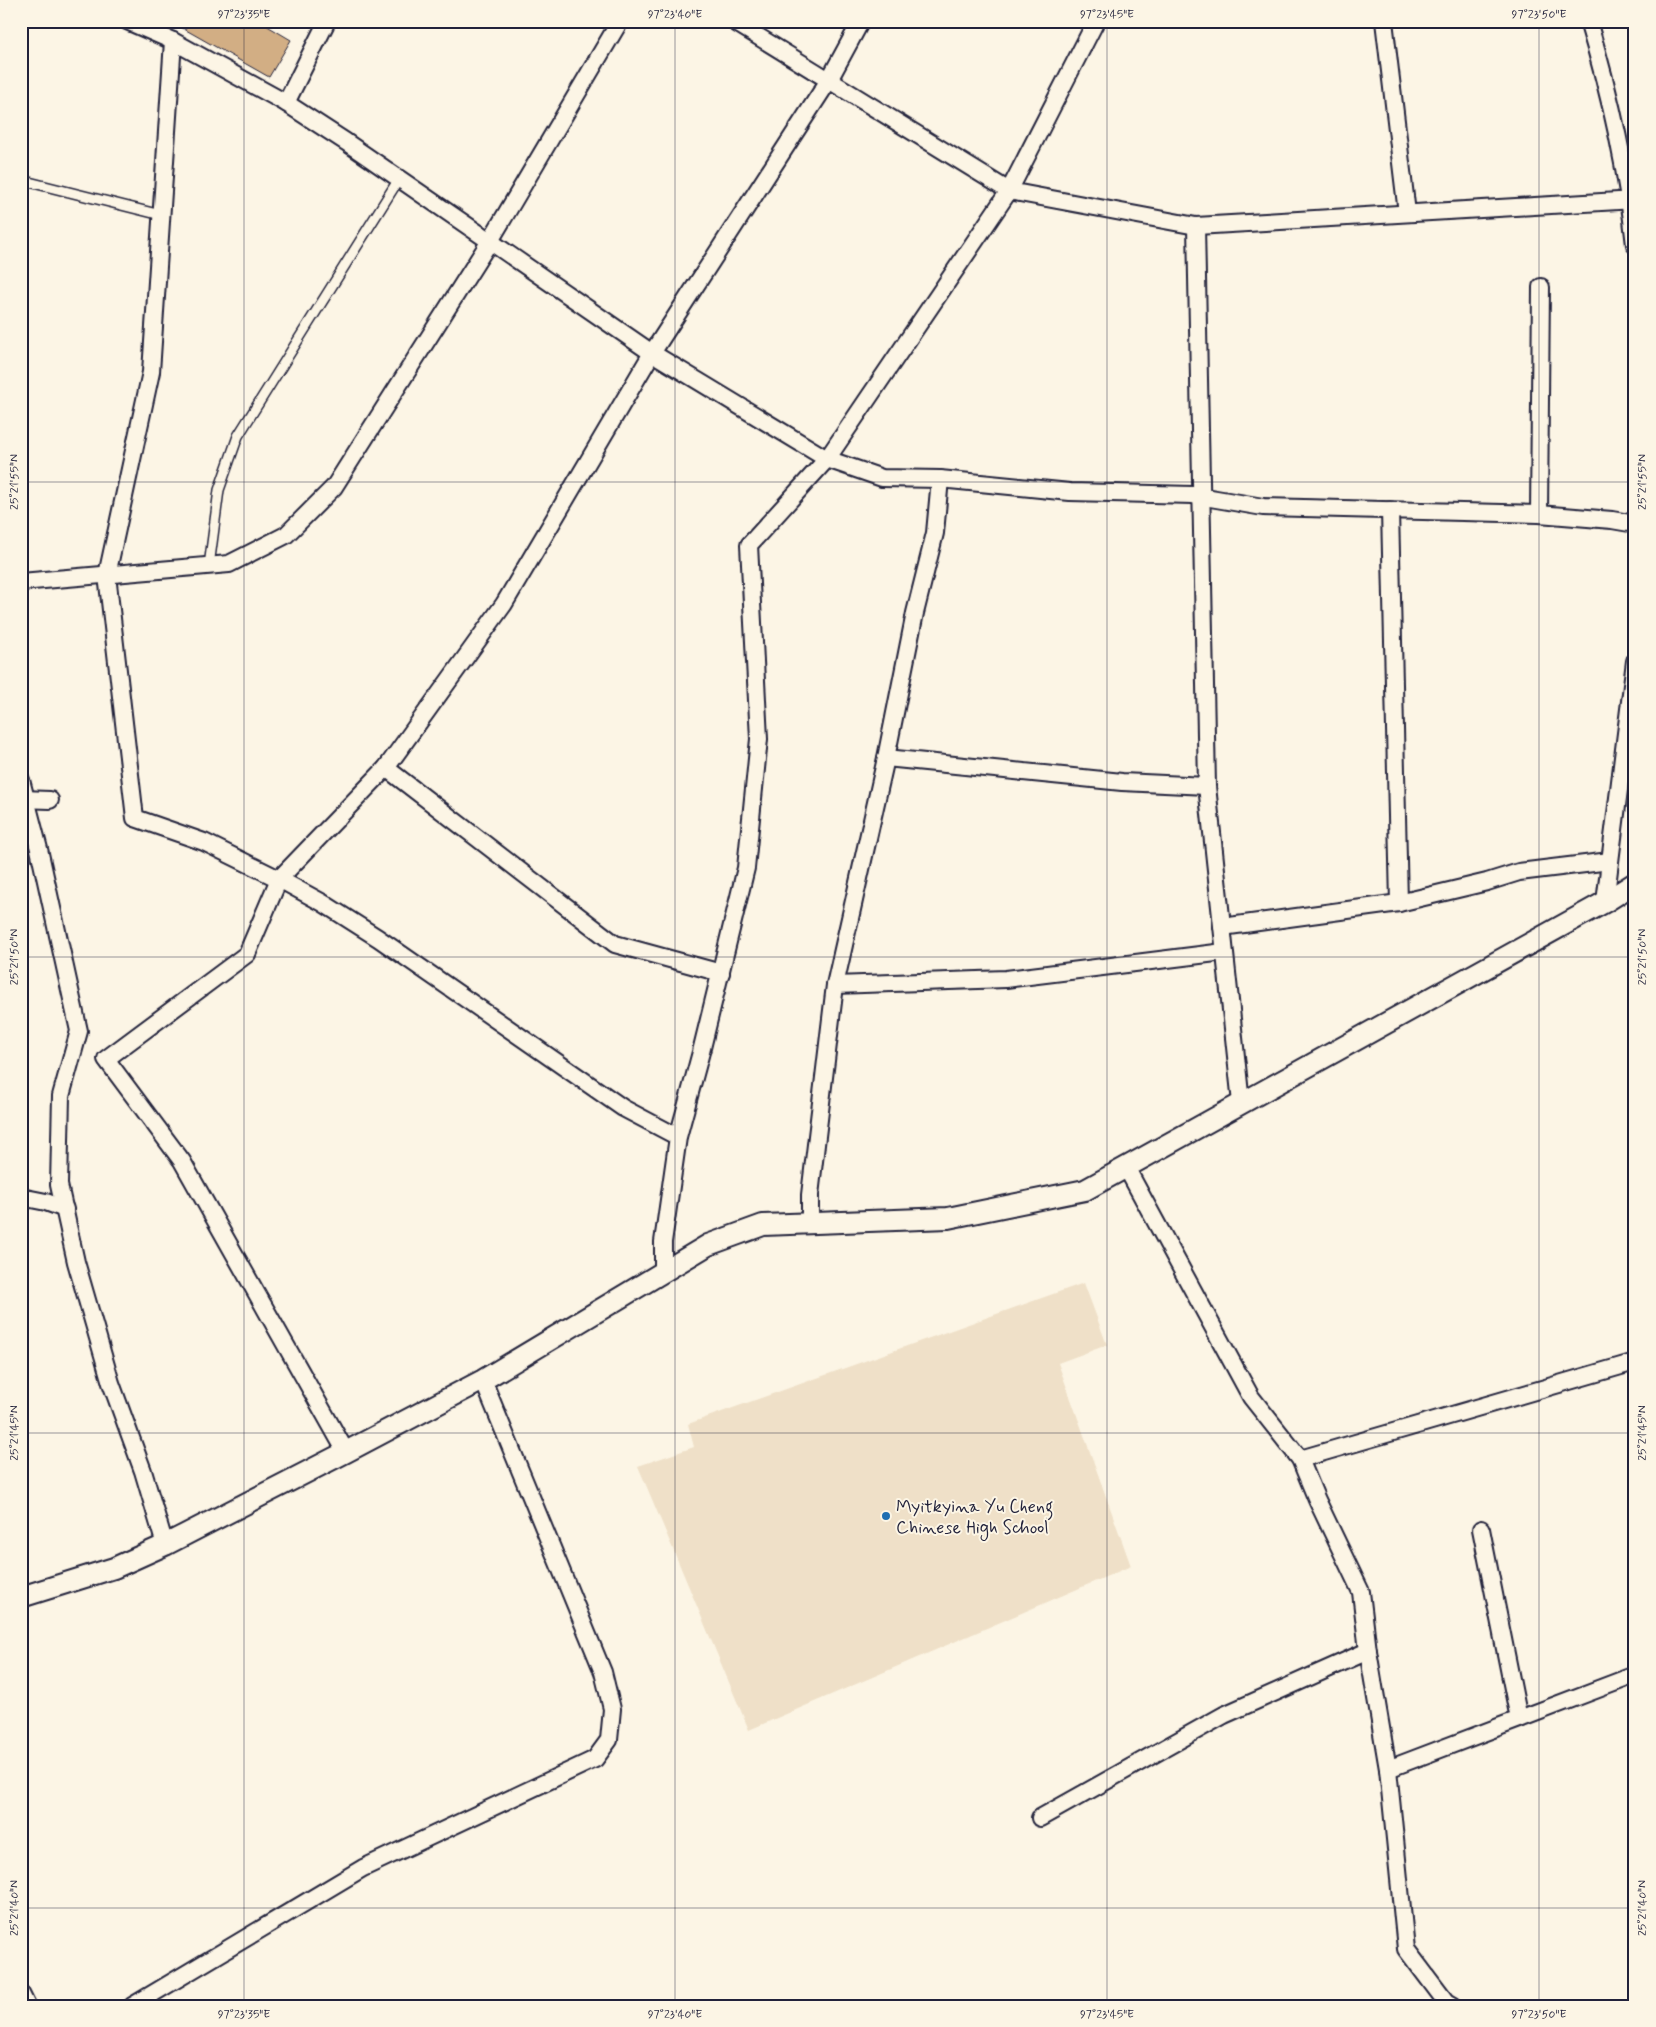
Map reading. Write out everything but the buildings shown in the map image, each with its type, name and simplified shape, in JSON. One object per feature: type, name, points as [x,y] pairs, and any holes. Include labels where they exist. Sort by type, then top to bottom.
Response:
[{"type":"street","points":[[127,21],[173,41],[286,103],[652,353],[826,460],[882,478],[940,479],[1070,492],[1201,496],[1263,507],[1539,514],[1612,520],[1635,524]]},
{"type":"street","points":[[286,103],[327,21]]},
{"type":"street","points":[[21,582],[229,564],[286,535],[334,487],[490,241],[620,21]]},
{"type":"street","points":[[733,21],[1009,190],[1196,226],[1632,200]]},
{"type":"street","points":[[346,1452],[182,1161],[106,1059],[247,954],[279,879],[386,768],[504,604],[652,353],[829,80],[861,21]]},
{"type":"street","points":[[663,1272],[663,1242],[678,1137],[746,868],[759,739],[749,545],[826,460],[1009,190],[1096,21]]},
{"type":"street","points":[[1384,21],[1407,213]]},
{"type":"street","points":[[1588,21],[1602,67],[1632,200],[1635,245]]},
{"type":"street","points":[[173,41],[151,372],[107,575],[135,818],[204,842],[323,903],[378,938],[623,1108],[678,1137]]},
{"type":"street","points":[[1196,226],[1206,648],[1207,786],[1241,1104]]},
{"type":"street","points":[[1539,514],[1541,287]]},
{"type":"street","points":[[810,1223],[810,1195],[835,985],[886,758],[915,613],[935,533],[940,479]]},
{"type":"street","points":[[1390,510],[1399,903]]},
{"type":"street","points":[[1605,902],[1635,661]]},
{"type":"street","points":[[886,758],[1122,782],[1207,786]]},
{"type":"street","points":[[386,768],[615,944],[721,973]]},
{"type":"street","points":[[21,780],[24,800],[79,1031],[61,1096],[59,1185],[76,1262],[111,1383],[143,1471],[165,1545]]},
{"type":"street","points":[[24,800],[50,800]]},
{"type":"street","points":[[1222,927],[1399,903],[1487,882],[1519,872],[1610,861]]},
{"type":"street","points":[[21,1597],[114,1568],[165,1545],[483,1380],[708,1245],[763,1225],[948,1218],[1085,1190],[1635,884]]},
{"type":"street","points":[[835,985],[1006,979],[1224,952]]},
{"type":"street","points":[[1126,1167],[1251,1397],[1300,1459],[1317,1500],[1361,1592],[1368,1651],[1388,1769],[1406,1949],[1446,2002],[1453,2006]]},
{"type":"street","points":[[21,1197],[46,1202],[65,1209]]},
{"type":"street","points":[[1300,1459],[1635,1362]]},
{"type":"street","points":[[132,2006],[363,1868],[595,1759],[609,1740],[612,1709],[603,1672],[483,1380]]},
{"type":"street","points":[[1481,1529],[1519,1719]]},
{"type":"street","points":[[1040,1818],[1224,1715],[1368,1651]]},
{"type":"street","points":[[1388,1769],[1635,1675]]},
{"type":"street","points":[[21,1994],[27,2006]]},
{"type":"lane","points":[[210,566],[219,490],[238,436],[399,179]]},
{"type":"lane","points":[[21,180],[161,215]]},
{"type":"shaded area","name":"Myitkyina Yu Cheng Chinese High School","points":[[1084,1283],[1107,1345],[1058,1363],[1131,1566],[749,1730],[638,1466],[694,1447],[688,1424]]},
{"type":"place","name":"Myitkyina Yu Cheng Chinese High School","points":[[886,1516]]}]
